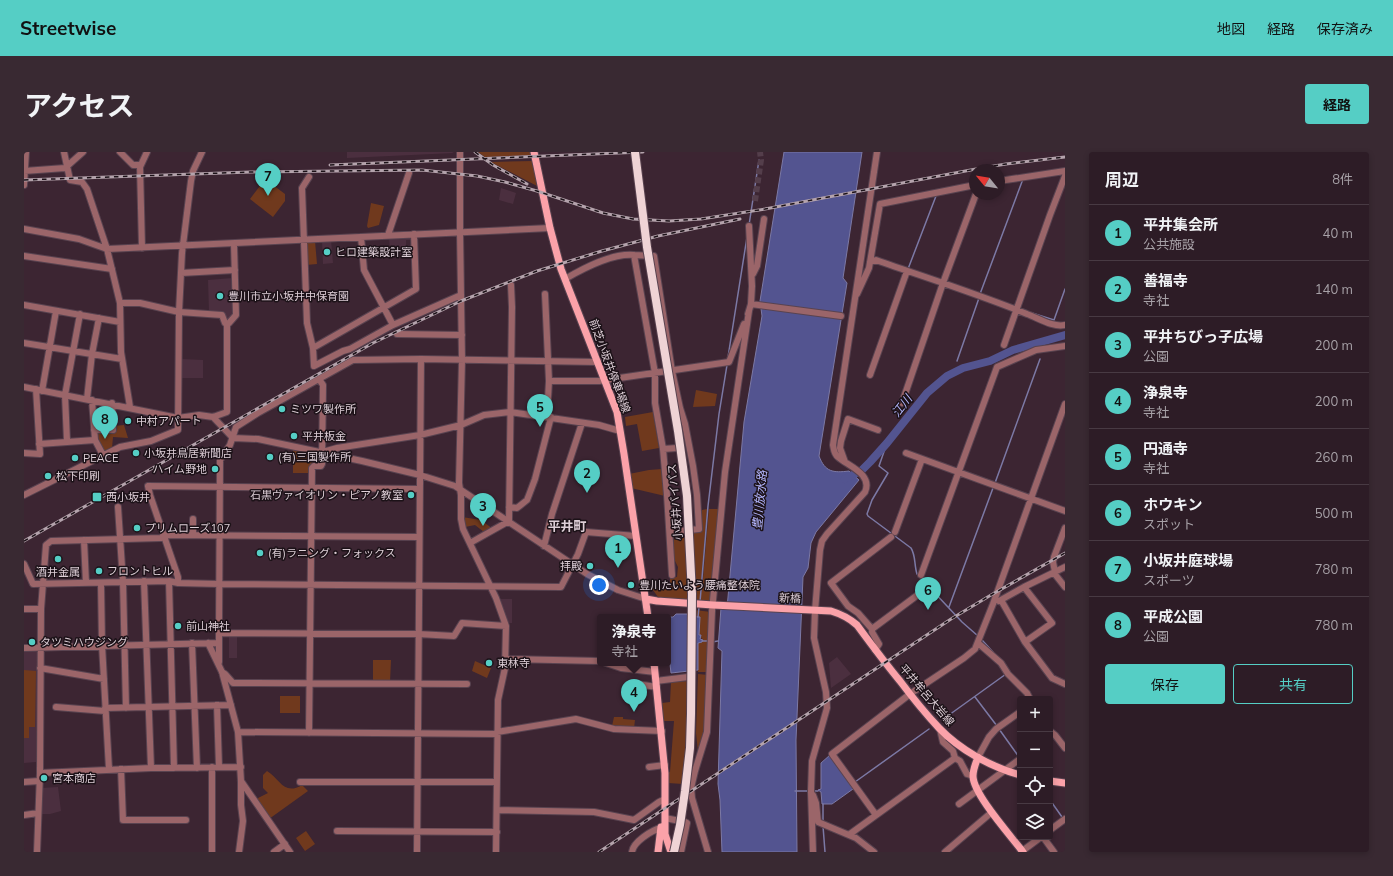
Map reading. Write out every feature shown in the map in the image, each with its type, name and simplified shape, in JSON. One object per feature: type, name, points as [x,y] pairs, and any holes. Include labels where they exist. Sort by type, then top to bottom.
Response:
[{"type":"highway","name":"小坂井バイパス","points":[[635,152],[647,247],[678,431],[687,496],[692,594],[692,714],[685,791],[680,825],[673,852]]},
{"type":"main road","name":"前芝小坂井停車場線","points":[[534,152],[550,228],[565,279],[617,412],[648,614]]},
{"type":"main road","points":[[646,599],[714,605]]},
{"type":"main road","name":"新橋","points":[[714,605],[815,611]]},
{"type":"main road","name":"平井牟呂大岩線","points":[[815,611],[830,611],[850,619],[857,625],[910,694],[940,729],[960,746],[978,757],[1017,774]]},
{"type":"main road","points":[[654,666],[665,764],[665,834],[673,852]]},
{"type":"main road","points":[[978,757],[974,767],[973,776],[977,790],[1022,852]]},
{"type":"main road","points":[[1053,781],[1065,783]]},
{"type":"main road","points":[[658,852],[665,799]]},
{"type":"street","points":[[24,185],[26,152]]},
{"type":"street","points":[[64,152],[70,180],[82,182],[87,189],[107,249],[120,303],[122,359],[130,407]]},
{"type":"street","points":[[25,171],[65,168],[68,167],[83,152]]},
{"type":"street","points":[[120,152],[133,165],[140,165]]},
{"type":"street","points":[[142,248],[140,165],[147,152]]},
{"type":"street","points":[[24,495],[120,446],[151,441],[178,430],[179,312],[184,245],[190,181],[202,152]]},
{"type":"street","points":[[460,152],[462,360],[459,475],[461,519],[506,626],[506,659],[498,694],[496,852]]},
{"type":"street","points":[[813,852],[811,792],[812,761],[827,708],[826,692],[814,638],[820,550],[822,542],[827,534],[866,492],[868,487],[867,481],[854,467],[837,456],[833,445],[877,152]]},
{"type":"street","points":[[1005,180],[1065,171]]},
{"type":"street","points":[[388,236],[409,173]]},
{"type":"street","points":[[1004,345],[1065,176]]},
{"type":"street","points":[[309,177],[302,188],[307,323],[313,348],[313,365],[316,366],[393,325],[461,295]]},
{"type":"street","points":[[854,299],[869,268],[880,204],[969,186]]},
{"type":"street","points":[[902,403],[943,283],[974,200]]},
{"type":"street","points":[[752,276],[756,266],[764,219]]},
{"type":"street","points":[[549,381],[605,380],[730,362],[752,304],[749,226]]},
{"type":"street","points":[[24,230],[79,239],[107,249],[550,228]]},
{"type":"street","points":[[313,348],[416,289],[414,234]]},
{"type":"street","points":[[362,237],[364,270],[393,325]]},
{"type":"street","points":[[227,324],[236,314],[234,244]]},
{"type":"street","points":[[565,279],[592,264],[625,255],[654,256],[672,371],[693,466],[697,495],[699,529],[670,532]]},
{"type":"street","points":[[24,256],[112,269]]},
{"type":"street","points":[[634,256],[655,373],[655,403],[663,449],[672,575]]},
{"type":"street","points":[[870,262],[876,260],[1060,326],[1065,325]]},
{"type":"street","points":[[182,272],[234,270]]},
{"type":"street","points":[[870,376],[907,271]]},
{"type":"street","points":[[509,521],[511,285]]},
{"type":"street","points":[[509,507],[517,508],[527,500],[535,479],[549,417],[549,362],[545,294]]},
{"type":"street","points":[[24,387],[130,407],[178,418],[199,415],[213,417],[227,412],[227,324],[225,323],[222,315],[179,312],[144,304],[120,303]]},
{"type":"street","points":[[752,304],[841,316]]},
{"type":"street","points":[[24,305],[120,322]]},
{"type":"street","points":[[42,391],[56,311]]},
{"type":"street","points":[[708,852],[692,798],[691,788],[706,732],[714,605],[725,472],[749,311]]},
{"type":"street","points":[[67,441],[65,395],[80,314]]},
{"type":"street","points":[[99,318],[92,354],[90,400],[95,440],[103,455]]},
{"type":"street","points":[[397,334],[462,335]]},
{"type":"street","points":[[24,343],[122,359]]},
{"type":"street","points":[[921,575],[960,473],[997,367],[1036,350],[1065,346]]},
{"type":"street","points":[[219,665],[220,460],[230,445],[236,427],[352,360],[421,359],[598,362]]},
{"type":"street","points":[[417,852],[421,359]]},
{"type":"street","points":[[309,733],[312,467],[322,465],[323,385],[320,378]]},
{"type":"street","points":[[24,453],[40,454],[36,390]]},
{"type":"street","points":[[94,430],[113,430],[112,404]]},
{"type":"street","points":[[876,815],[832,754],[910,694],[975,649],[993,604],[1065,404]]},
{"type":"street","points":[[322,452],[420,434],[461,425],[484,415],[510,412],[599,425],[620,431]]},
{"type":"street","points":[[213,417],[233,438],[258,439],[322,452],[420,475],[455,486],[587,574],[618,590],[646,599]]},
{"type":"street","points":[[845,462],[840,448],[848,419],[878,430]]},
{"type":"street","points":[[544,546],[552,514],[582,423]]},
{"type":"street","points":[[39,444],[95,440]]},
{"type":"street","points":[[663,449],[677,448]]},
{"type":"street","points":[[906,453],[1065,511]]},
{"type":"street","points":[[875,650],[879,644],[872,632],[872,629],[858,613],[848,606],[831,583],[893,534],[922,459]]},
{"type":"street","points":[[178,583],[178,576],[148,486],[420,488]]},
{"type":"street","points":[[118,507],[123,582],[126,708]]},
{"type":"street","points":[[193,535],[194,518]]},
{"type":"street","points":[[470,543],[509,521]]},
{"type":"street","points":[[1065,528],[1053,562],[1055,573],[1065,587]]},
{"type":"street","points":[[24,564],[32,584],[169,581],[178,583],[220,584],[561,587],[578,554],[586,532],[636,536]]},
{"type":"street","points":[[37,852],[40,773],[41,609],[46,545],[51,541],[161,538],[167,535],[419,537]]},
{"type":"street","points":[[84,540],[86,583]]},
{"type":"street","points":[[993,604],[1065,567]]},
{"type":"street","points":[[144,581],[151,768]]},
{"type":"street","points":[[169,581],[174,768]]},
{"type":"street","points":[[101,583],[102,645],[109,770]]},
{"type":"street","points":[[1024,587],[1052,623],[1025,642]]},
{"type":"street","points":[[872,629],[927,588]]},
{"type":"street","points":[[1001,600],[1025,642],[1052,678],[1065,684]]},
{"type":"street","points":[[24,609],[41,609]]},
{"type":"street","points":[[219,633],[418,634],[454,636],[462,623],[506,626]]},
{"type":"street","points":[[978,642],[1001,663],[1008,674],[1028,696]]},
{"type":"street","points":[[192,643],[196,768]]},
{"type":"street","points":[[208,643],[222,672],[238,732],[241,767],[240,805],[243,821],[239,852]]},
{"type":"street","points":[[24,648],[124,644],[219,643]]},
{"type":"street","points":[[506,659],[597,661]]},
{"type":"street","points":[[615,666],[655,672]]},
{"type":"street","points":[[40,668],[104,679]]},
{"type":"street","points":[[222,672],[226,674],[233,683],[466,684]]},
{"type":"street","points":[[636,684],[657,684],[688,677]]},
{"type":"street","points":[[216,705],[219,767]]},
{"type":"street","points":[[56,707],[105,709],[231,705]]},
{"type":"street","points":[[978,757],[989,737],[996,729],[1017,714]]},
{"type":"street","points":[[238,732],[497,733],[576,719],[614,729],[662,731]]},
{"type":"street","points":[[940,729],[943,742],[953,751],[955,758],[960,762],[967,774],[973,776]]},
{"type":"street","points":[[1051,732],[1065,748]]},
{"type":"street","points":[[850,834],[955,758]]},
{"type":"street","points":[[959,804],[1017,761]]},
{"type":"street","points":[[648,767],[665,764]]},
{"type":"street","points":[[212,767],[212,852]]},
{"type":"street","points":[[40,773],[151,768],[241,767]]},
{"type":"street","points":[[121,769],[123,820],[186,820]]},
{"type":"street","points":[[24,782],[39,781]]},
{"type":"street","points":[[241,781],[290,852]]},
{"type":"street","points":[[300,782],[497,782]]},
{"type":"street","points":[[811,792],[816,803],[818,822],[850,834],[869,851]]},
{"type":"street","points":[[497,810],[594,812],[634,820],[665,799]]},
{"type":"street","points":[[945,852],[992,812]]},
{"type":"street","points":[[24,816],[38,813]]},
{"type":"street","points":[[665,818],[687,823],[682,852]]},
{"type":"street","points":[[1053,828],[1064,822]]},
{"type":"street","points":[[632,852],[632,847],[636,842],[661,828]]},
{"type":"street","points":[[337,831],[497,832]]},
{"type":"street","points":[[1022,852],[1038,840]]},
{"type":"street","points":[[1044,840],[1054,852]]},
{"type":"street","points":[[274,852],[285,844]]},
{"type":"shaded area","points":[[347,152],[452,152],[454,153],[347,158]]},
{"type":"shaded area","points":[[478,152],[531,152],[532,155],[485,157]]},
{"type":"shaded area","points":[[533,161],[537,186],[491,162]]},
{"type":"shaded area","points":[[265,179],[285,194],[285,201],[273,217],[250,199]]},
{"type":"shaded area","points":[[501,188],[516,193],[513,204],[499,200]]},
{"type":"shaded area","points":[[371,203],[384,206],[379,225],[368,228],[367,226]]},
{"type":"shaded area","points":[[413,236],[413,240],[406,240],[406,250],[390,251],[389,237]]},
{"type":"shaded area","points":[[331,240],[333,263],[323,264],[322,241]]},
{"type":"shaded area","points":[[315,241],[317,264],[306,265],[305,242]]},
{"type":"shaded area","points":[[233,278],[234,314],[230,320],[226,321],[225,313],[209,312],[208,280]]},
{"type":"shaded area","points":[[181,359],[203,360],[203,378],[180,378]]},
{"type":"shaded area","points":[[696,390],[717,394],[715,406],[693,407]]},
{"type":"shaded area","points":[[653,412],[659,448],[642,451],[637,424],[626,426],[625,417]]},
{"type":"shaded area","points":[[124,425],[128,438],[113,437],[112,448],[103,452],[97,440],[97,432],[114,426]]},
{"type":"shaded area","points":[[293,449],[321,456],[321,463],[313,465],[311,473],[293,473]]},
{"type":"shaded area","points":[[662,469],[665,496],[631,488],[629,474]]},
{"type":"shaded area","points":[[707,509],[700,596],[702,590],[709,509],[719,509],[710,602],[658,597],[650,586],[670,588],[670,578],[677,577],[678,567],[674,559],[674,535],[702,531],[702,510]]},
{"type":"shaded area","points":[[462,517],[481,520],[493,529],[484,532],[475,525],[465,527]]},
{"type":"shaded area","points":[[498,599],[512,599],[512,623],[508,623]]},
{"type":"shaded area","points":[[695,610],[711,612],[707,672],[698,672],[698,643],[702,642],[703,640],[699,635],[700,618],[695,617]]},
{"type":"shaded area","points":[[229,635],[237,635],[237,658],[229,658]]},
{"type":"shaded area","points":[[24,650],[35,650],[38,653],[36,762],[24,763]]},
{"type":"shaded area","points":[[837,657],[851,674],[831,688],[829,663]]},
{"type":"shaded area","points":[[373,660],[391,660],[390,682],[373,682]]},
{"type":"shaded area","points":[[475,661],[491,668],[487,678],[472,671]]},
{"type":"shaded area","points":[[24,670],[36,671],[35,727],[29,727],[29,738],[24,738]]},
{"type":"shaded area","points":[[698,674],[708,675],[705,731],[694,767],[698,752],[696,733]]},
{"type":"shaded area","points":[[688,681],[687,729],[683,784],[668,783],[674,721],[663,721],[662,703],[670,702],[671,682]]},
{"type":"shaded area","points":[[280,696],[300,696],[300,713],[280,713]]},
{"type":"shaded area","points":[[614,717],[623,717],[623,719],[635,720],[634,728],[612,726]]},
{"type":"shaded area","points":[[267,771],[286,788],[291,789],[302,785],[308,791],[269,819],[256,799],[268,793],[263,788],[263,775]]},
{"type":"shaded area","points":[[58,787],[61,811],[50,814],[40,814],[41,788]]},
{"type":"shaded area","points":[[306,831],[315,844],[305,851],[296,838]]},
{"type":"water","name":"豊川放水路","points":[[784,152],[862,152],[843,278],[847,283],[819,456],[824,465],[830,470],[838,472],[849,471],[859,480],[816,532],[811,543],[808,568],[803,577],[796,740],[797,852],[722,852],[718,784],[722,651],[718,648],[721,608],[727,608],[744,422],[762,316],[760,301]]},
{"type":"water","points":[[676,614],[687,614],[688,616],[700,617],[699,635],[701,635],[700,639],[703,640],[702,642],[698,643],[698,670],[671,673],[671,617]]},
{"type":"water","points":[[830,755],[853,789],[832,804],[822,804],[821,792],[818,790],[821,789],[821,763]]},
{"type":"waterway","points":[[749,225],[759,160]]},
{"type":"waterway","points":[[980,294],[1023,179]]},
{"type":"waterway","points":[[908,269],[936,196]]},
{"type":"waterway","points":[[728,357],[747,237]]},
{"type":"waterway","points":[[1032,313],[1054,320],[1065,289]]},
{"type":"waterway","points":[[957,361],[979,298]]},
{"type":"waterway","name":"江川","points":[[845,479],[862,470],[870,462],[927,393],[947,376],[963,368],[990,361],[1013,350],[1065,335]]},
{"type":"waterway","points":[[995,483],[1040,359]]},
{"type":"waterway","points":[[700,602],[708,506],[719,414],[727,365]]},
{"type":"waterway","points":[[887,443],[879,466],[888,473],[872,500],[867,514],[911,548],[914,554],[917,574],[962,622],[978,636]]},
{"type":"waterway","points":[[949,607],[993,488]]},
{"type":"waterway","points":[[698,617],[699,607]]},
{"type":"waterway","points":[[982,640],[993,652]]},
{"type":"waterway","points":[[702,641],[708,641]]},
{"type":"waterway","points":[[712,642],[718,641]]},
{"type":"waterway","points":[[942,720],[1006,674]]},
{"type":"waterway","points":[[975,697],[997,726]]},
{"type":"waterway","points":[[855,782],[929,729]]},
{"type":"waterway","points":[[999,729],[1017,754]]},
{"type":"waterway","points":[[795,791],[809,791]]},
{"type":"waterway","points":[[823,804],[823,822]]},
{"type":"waterway","points":[[1053,804],[1062,817]]},
{"type":"waterway","points":[[823,826],[825,852]]},
{"type":"tunnel","points":[[755,201],[761,160],[760,152]]},
{"type":"railway","points":[[475,152],[493,165],[527,184]]},
{"type":"railway","points":[[330,165],[643,152]]},
{"type":"railway","points":[[24,180],[251,172],[422,170],[477,176],[505,182],[603,213],[633,219],[669,221],[701,219],[765,209],[976,169],[1065,157]]},
{"type":"railway","points":[[24,541],[373,343],[461,301],[537,271],[602,251],[658,236],[740,219]]},
{"type":"railway","points":[[599,852],[951,619],[1065,553]]},
{"type":"place","name":"小坂井庭球場","points":[[268,196]]},
{"type":"place","name":"ヒロ建築設計室","points":[[327,252]]},
{"type":"place","name":"豊川市立小坂井中保育園","points":[[220,296]]},
{"type":"place","name":"ミツワ製作所","points":[[282,409]]},
{"type":"place","name":"中村アパート","points":[[128,421]]},
{"type":"place","name":"円通寺","points":[[540,427]]},
{"type":"place","name":"平井板金","points":[[294,436]]},
{"type":"place","name":"平成公園","points":[[105,439]]},
{"type":"place","name":"小坂井鳥居新聞店","points":[[136,453]]},
{"type":"place","name":"(有)三国製作所","points":[[270,457]]},
{"type":"place","name":"PEACE","points":[[75,458]]},
{"type":"place","name":"ハイム野地","points":[[215,469]]},
{"type":"place","name":"松下印刷","points":[[48,476]]},
{"type":"place","name":"善福寺","points":[[587,493]]},
{"type":"place","name":"石黒ヴァイオリン・ピアノ教室","points":[[411,495]]},
{"type":"place","name":"西小坂井","points":[[97,497]]},
{"type":"place","name":"平井ちびっ子広場","points":[[483,526]]},
{"type":"place","name":"プリムローズ107","points":[[137,528]]},
{"type":"place","name":"(有)ラニング・フォックス","points":[[260,553]]},
{"type":"place","name":"酒井金属","points":[[58,559]]},
{"type":"place","name":"拝殿","points":[[590,566]]},
{"type":"place","name":"平井集会所","points":[[618,568]]},
{"type":"place","name":"フロントヒル","points":[[99,571]]},
{"type":"place","name":"豊川たいよう腰痛整体院","points":[[631,585]]},
{"type":"place","name":"ホウキン","points":[[928,610]]},
{"type":"place","name":"前山神社","points":[[178,626]]},
{"type":"place","name":"タツミハウジング","points":[[32,642]]},
{"type":"place","name":"東林寺","points":[[489,663]]},
{"type":"place","name":"浄泉寺","points":[[634,712]]},
{"type":"place","name":"宮本商店","points":[[44,778]]},
{"type":"district","name":"平井町","points":[[567,526]]}]
